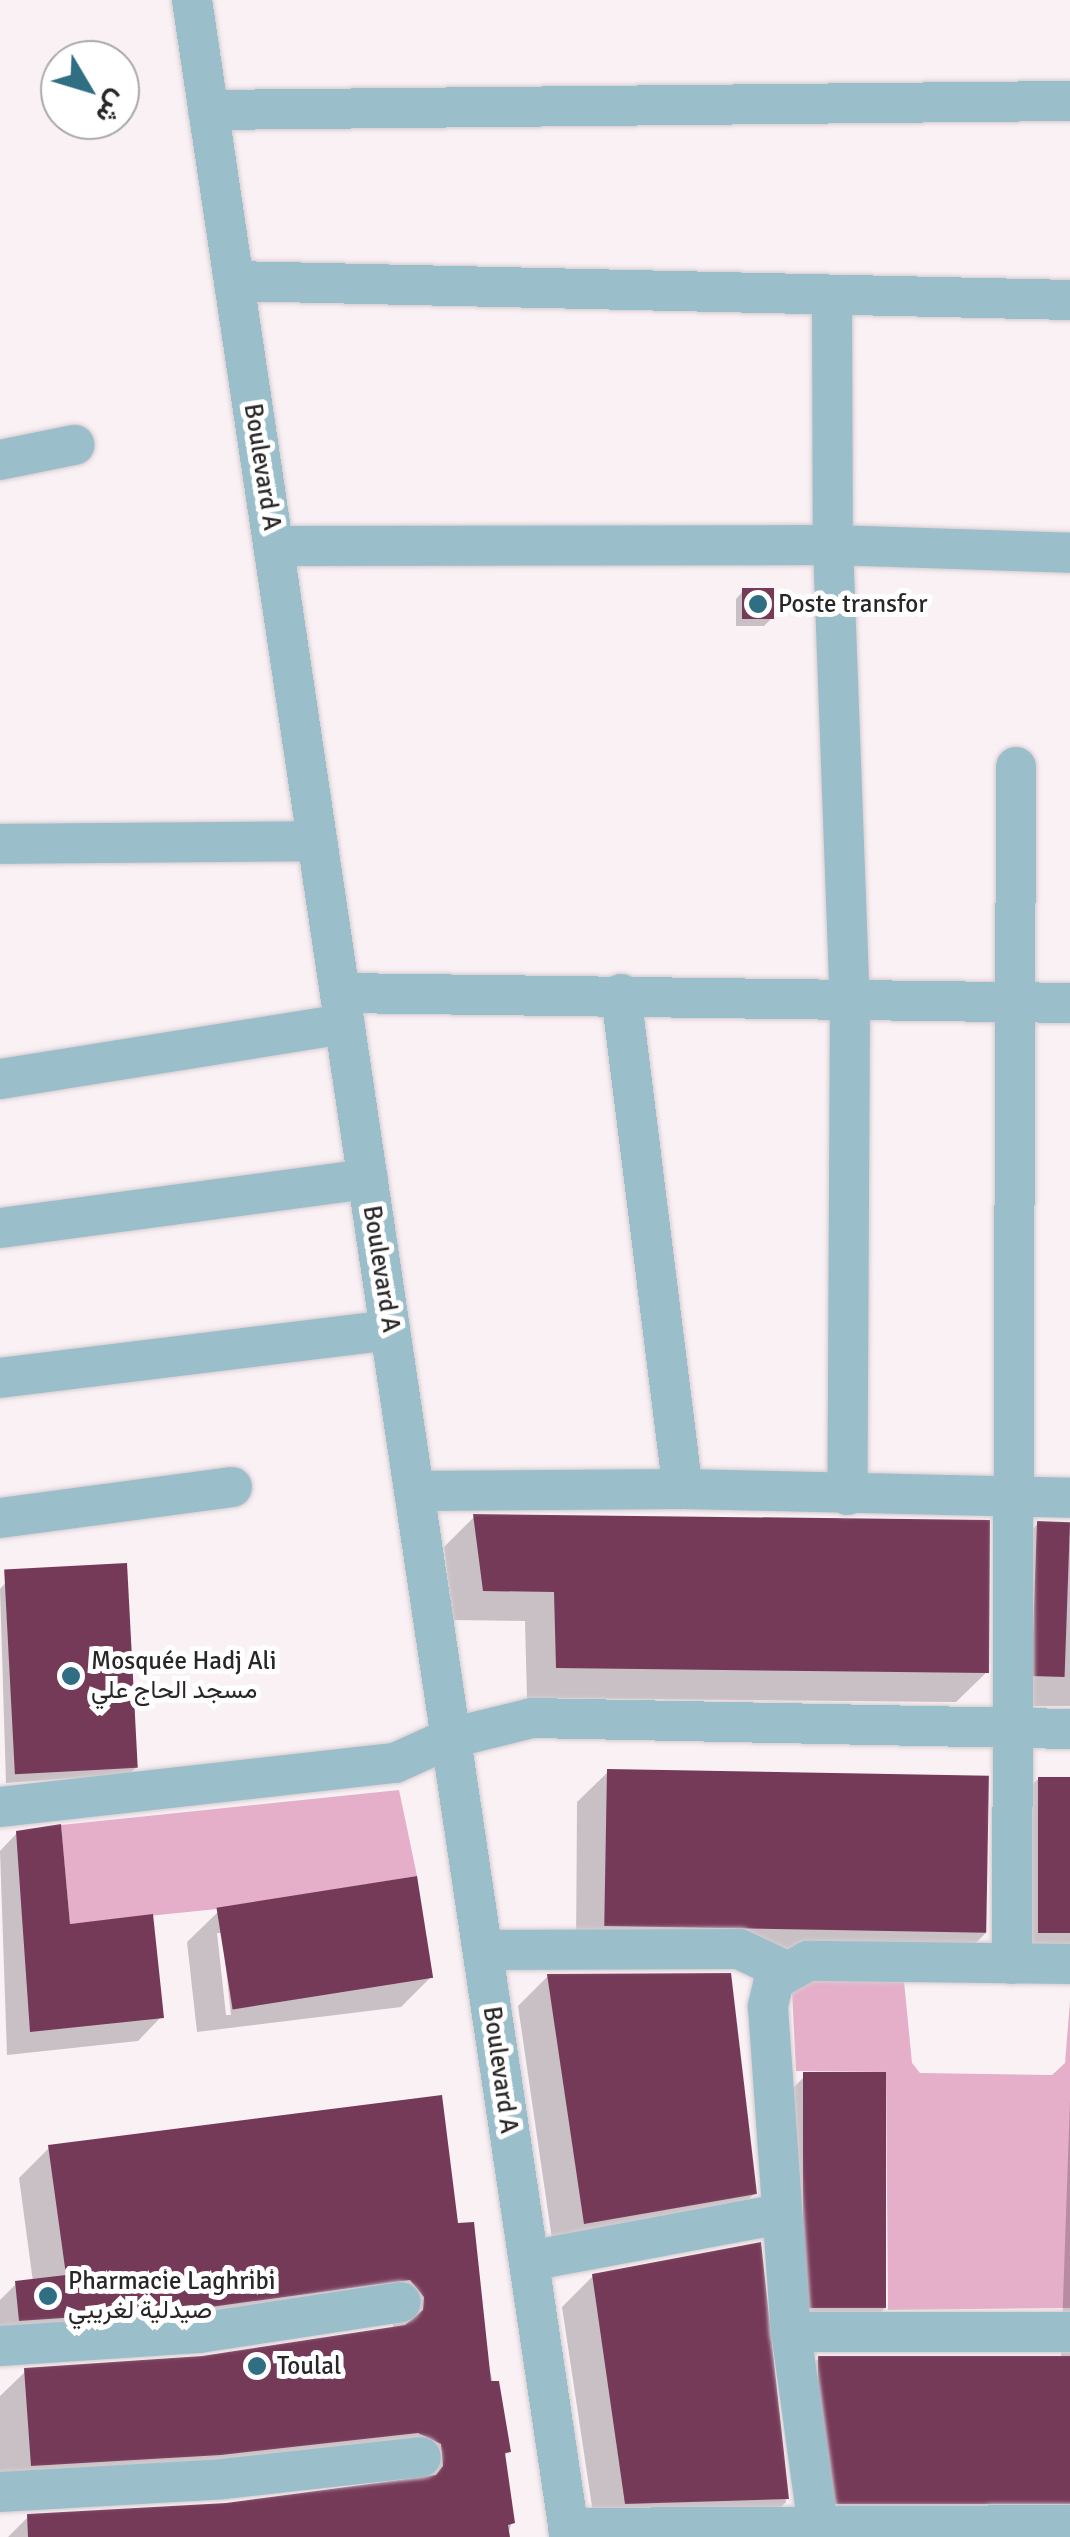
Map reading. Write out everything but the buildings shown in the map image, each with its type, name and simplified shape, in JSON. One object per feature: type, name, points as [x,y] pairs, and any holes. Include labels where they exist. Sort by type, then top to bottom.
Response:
[{"type":"street","name":"Boulevard A","points":[[192,0],[569,2532]]},
{"type":"street","points":[[208,110],[1070,101]]},
{"type":"street","points":[[234,281],[1070,300]]},
{"type":"street","points":[[832,297],[833,544],[850,1002],[847,1494]]},
{"type":"street","points":[[0,460],[74,445]]},
{"type":"street","points":[[274,546],[833,544],[1070,552]]},
{"type":"street","points":[[1012,1964],[1016,766]]},
{"type":"street","points":[[0,844],[317,842]]},
{"type":"street","points":[[620,994],[683,1488]]},
{"type":"street","points":[[0,1079],[343,1008],[620,994],[850,1002],[1070,1003]]},
{"type":"street","points":[[0,1228],[368,1179]]},
{"type":"street","points":[[0,1378],[390,1330]]},
{"type":"street","points":[[0,1518],[232,1487]]},
{"type":"street","points":[[414,1491],[683,1488],[1070,1498]]},
{"type":"street","points":[[0,1807],[395,1763],[451,1738],[532,1718],[1070,1729]]},
{"type":"street","points":[[482,1950],[739,1949],[784,1970]]},
{"type":"street","points":[[818,2526],[791,2332],[768,2006],[784,1970],[808,1961],[1070,1964]]},
{"type":"street","points":[[529,2261],[781,2214]]},
{"type":"street","points":[[0,2346],[199,2333],[402,2302]]},
{"type":"street","points":[[791,2332],[1070,2332]]},
{"type":"street","points":[[0,2492],[223,2480],[420,2458]]},
{"type":"street","points":[[569,2532],[1070,2525]]},
{"type":"shaded area","points":[[399,1790],[417,1876],[217,1909],[70,1924],[61,1825]]},
{"type":"shaded area","points":[[806,1978],[904,1981],[912,2063],[920,2073],[1052,2075],[1065,2063],[1070,2001],[1070,2308],[888,2310],[886,2072],[796,2071],[792,1991]]},
{"type":"place","name":"Poste transfor","points":[[758,604]]},
{"type":"place","name":"Mosquée Hadj Ali مسجد الحاج علي","points":[[71,1676]]},
{"type":"place","name":"Pharmacie Laghribi صيدلية لغريبي","points":[[48,2296]]},
{"type":"place","name":"Toulal","points":[[257,2366]]}]
